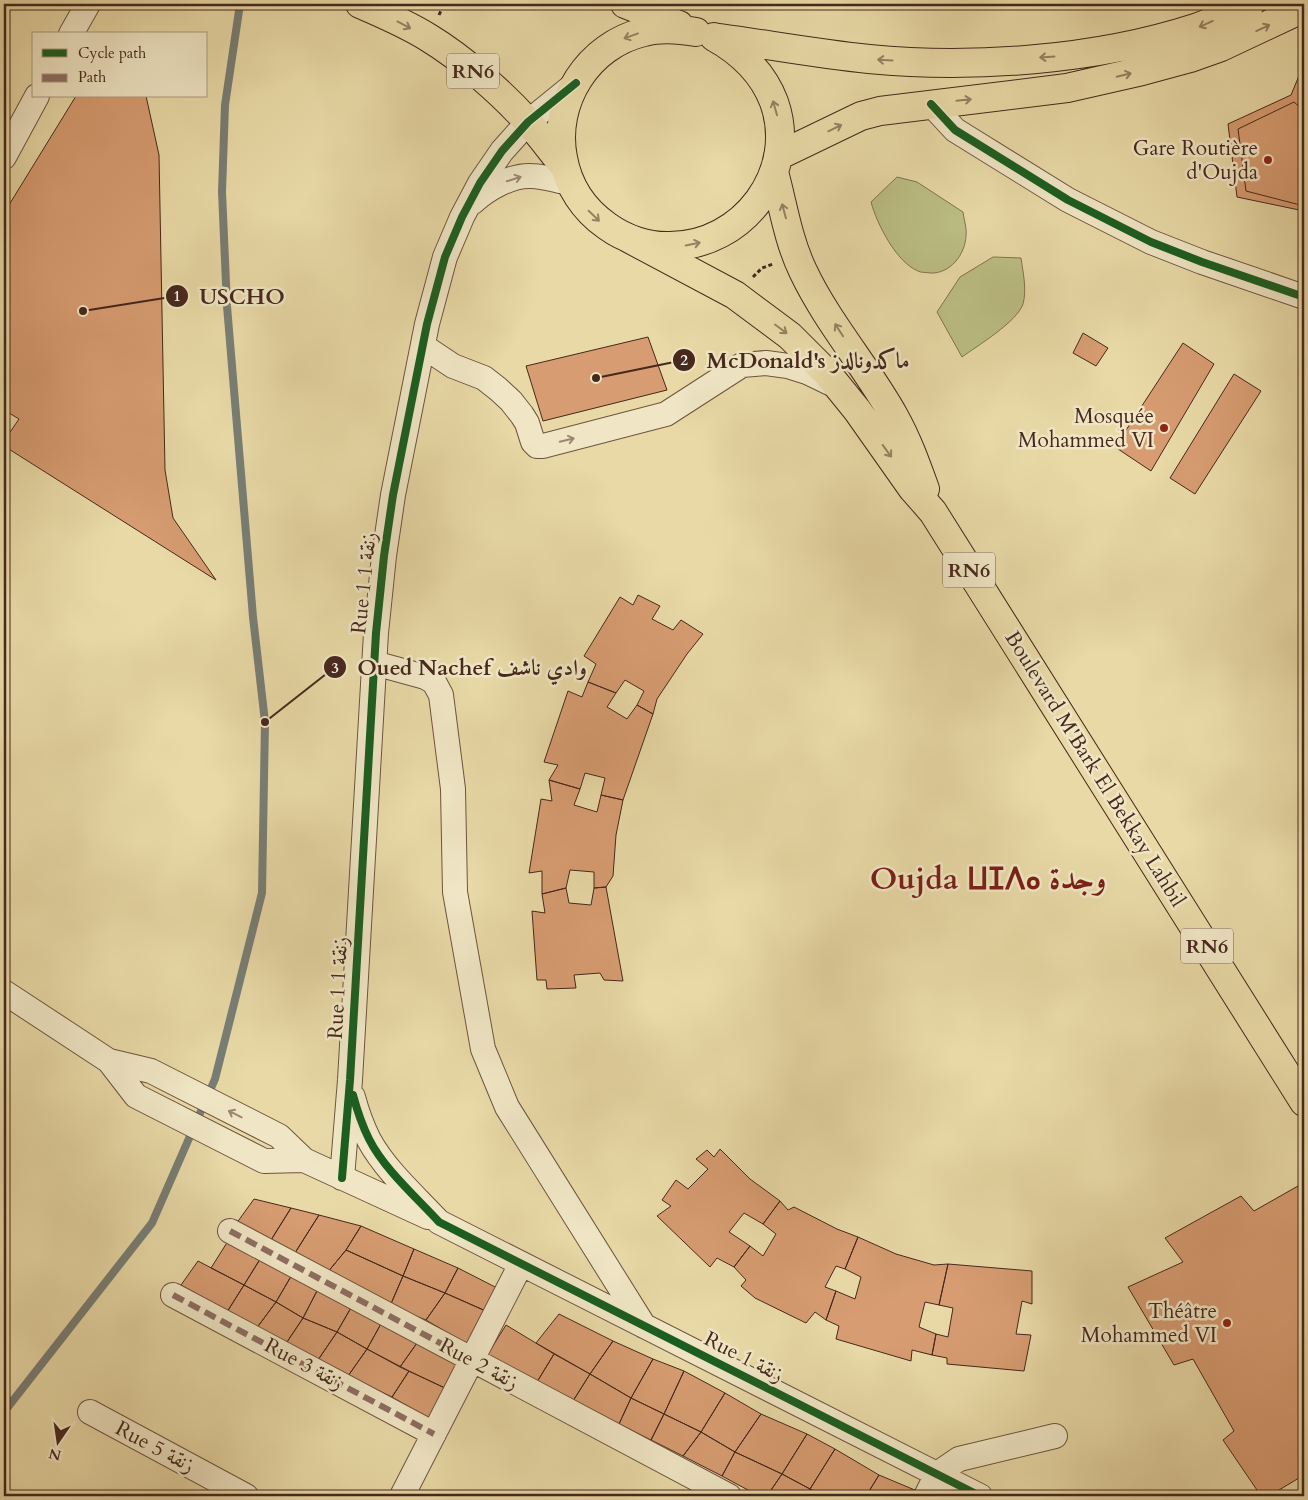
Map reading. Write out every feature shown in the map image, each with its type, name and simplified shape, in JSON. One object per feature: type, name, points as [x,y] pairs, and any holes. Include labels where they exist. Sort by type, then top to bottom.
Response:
[{"type":"main road","name":"RN6","points":[[360,4],[428,38],[486,82],[528,122],[567,175],[588,210],[600,222],[628,238],[663,246],[699,243],[715,237],[738,223],[757,204],[767,189],[776,164],[780,138],[774,102],[767,86],[756,71],[730,46],[625,4]]},
{"type":"main road","points":[[705,35],[870,59],[937,63],[983,62],[1064,56],[1153,41],[1197,28],[1250,4]]},
{"type":"main road","points":[[776,164],[861,116],[889,109],[1067,88],[1142,71],[1190,58],[1221,47],[1304,8]]},
{"type":"main road","name":"RN6","points":[[567,175],[561,150],[563,115],[568,98],[586,68],[598,56],[627,37],[644,32],[679,29],[705,35]]},
{"type":"main road","name":"Boulevard M'Bark El Bekkay Lahbil","points":[[776,164],[796,255],[804,273],[894,416],[913,455],[933,512]]},
{"type":"main road","name":"Boulevard M'Bark El Bekkay Lahbil","points":[[628,238],[735,295],[790,336],[827,373],[857,410],[912,488],[933,512],[1304,1102]]},
{"type":"street","points":[[72,32],[88,4]]},
{"type":"street","points":[[462,217],[480,183],[502,151],[528,122],[576,82]]},
{"type":"street","points":[[4,157],[36,98]]},
{"type":"street","points":[[931,104],[955,130],[1068,200],[1151,242],[1202,262],[1304,297]]},
{"type":"street","points":[[462,217],[475,200],[495,187],[517,177],[567,175]]},
{"type":"street","name":"Rue 1 زنقة 1","points":[[342,1178],[350,1080],[374,663],[384,556],[391,504],[427,324],[445,257],[462,217]]},
{"type":"street","points":[[423,346],[453,366],[484,378],[511,401],[528,423],[532,442],[537,446],[544,446],[666,414],[742,365],[766,363],[788,366],[807,372],[839,387]]},
{"type":"street","points":[[374,663],[425,677],[434,682],[441,695],[453,789],[455,892],[483,1049],[507,1107],[644,1326]]},
{"type":"street","points":[[4,992],[109,1061],[136,1096],[264,1161],[304,1160]]},
{"type":"street","points":[[109,1061],[151,1071],[279,1136],[304,1160],[439,1222]]},
{"type":"street","name":"Rue 1 زنقة 1","points":[[350,1080],[359,1116],[370,1140],[383,1160],[439,1222],[491,1249]]},
{"type":"street","name":"Rue 2 زنقة","points":[[230,1231],[729,1496]]},
{"type":"street","name":"Rue زنقة 1","points":[[491,1249],[980,1496]]},
{"type":"street","points":[[402,1496],[521,1264]]},
{"type":"street","name":"Rue 3 زنقة","points":[[173,1294],[434,1434]]},
{"type":"street","name":"Rue 5 زنقة","points":[[90,1412],[246,1496]]},
{"type":"street","points":[[926,1496],[937,1474],[959,1459],[1056,1436]]},
{"type":"path","points":[[752,279],[762,268],[775,263]]},
{"type":"green space","points":[[897,177],[917,182],[963,212],[966,227],[965,243],[963,250],[950,267],[937,272],[919,272],[902,260],[883,231],[871,202]]},
{"type":"green space","points":[[993,257],[1021,258],[1025,287],[1023,304],[1005,326],[962,357],[937,312],[960,277]]},
{"type":"building","name":"Gare Routière d'Oujda","points":[[1301,71],[1304,71],[1304,211],[1237,197],[1228,124],[1291,95]]},
{"type":"building","points":[[75,98],[146,98],[159,155],[165,470],[173,518],[216,580],[4,446],[4,441],[19,419],[4,410],[4,213]]},
{"type":"building","name":"Gare Routière d'Oujda","points":[[1294,102],[1304,111],[1304,206],[1246,191],[1238,129]]},
{"type":"building","points":[[1083,333],[1108,348],[1096,366],[1073,353]]},
{"type":"building","points":[[648,337],[667,390],[543,421],[526,366]]},
{"type":"building","points":[[1183,343],[1214,364],[1151,471],[1115,447]]},
{"type":"building","points":[[1234,374],[1261,391],[1195,494],[1170,478]]},
{"type":"building","points":[[638,595],[660,606],[652,619],[673,630],[681,620],[703,634],[687,654],[657,699],[653,714],[637,705],[644,691],[625,680],[616,693],[588,682],[596,664],[584,656],[620,597],[633,605]]},
{"type":"building","points":[[588,682],[616,693],[607,707],[627,719],[637,705],[653,714],[623,800],[601,795],[605,778],[585,773],[580,789],[549,780],[558,765],[544,762],[568,691],[582,697]]},
{"type":"building","points":[[549,780],[580,789],[574,805],[597,812],[601,795],[623,800],[616,835],[613,876],[606,887],[594,888],[594,872],[570,870],[566,888],[542,894],[542,871],[529,873],[541,799],[552,801]]},
{"type":"building","points":[[606,887],[623,981],[604,980],[600,973],[574,975],[576,988],[547,989],[546,980],[537,980],[532,911],[545,913],[542,894],[566,888],[569,903],[591,905],[594,888]]},
{"type":"building","points":[[720,1149],[750,1179],[780,1201],[763,1224],[744,1213],[729,1232],[750,1246],[734,1267],[717,1258],[710,1267],[657,1216],[671,1206],[662,1200],[676,1180],[688,1189],[708,1169],[696,1159],[707,1150],[714,1157]]},
{"type":"building","name":"Théâtre Mohammed VI","points":[[1298,1186],[1304,1194],[1304,1475],[1269,1496],[1261,1496],[1223,1440],[1234,1431],[1193,1359],[1174,1365],[1128,1287],[1183,1262],[1165,1238],[1241,1196],[1254,1211]]},
{"type":"building","points":[[254,1199],[291,1208],[271,1240],[236,1224]]},
{"type":"building","points":[[780,1201],[788,1210],[794,1207],[837,1229],[858,1237],[845,1269],[836,1266],[825,1287],[836,1291],[826,1320],[815,1312],[806,1323],[755,1298],[741,1286],[746,1280],[734,1267],[750,1246],[763,1256],[776,1234],[763,1224]]},
{"type":"building","points":[[291,1208],[319,1215],[293,1256],[271,1240]]},
{"type":"building","points":[[319,1215],[361,1226],[346,1250],[327,1273],[293,1256]]},
{"type":"building","points":[[361,1226],[414,1249],[403,1276],[346,1250]]},
{"type":"building","points":[[858,1237],[896,1254],[934,1265],[948,1264],[939,1305],[925,1302],[919,1327],[936,1334],[932,1355],[912,1350],[911,1361],[836,1339],[839,1326],[826,1320],[836,1291],[855,1299],[861,1277],[845,1269]]},
{"type":"building","points":[[228,1241],[262,1256],[244,1285],[211,1268]]},
{"type":"building","points":[[414,1249],[458,1268],[445,1293],[403,1276]]},
{"type":"building","points":[[346,1250],[403,1276],[390,1306],[327,1273]]},
{"type":"building","points":[[262,1256],[293,1273],[276,1302],[244,1285]]},
{"type":"building","points":[[198,1261],[244,1285],[227,1312],[181,1285]]},
{"type":"building","points":[[948,1264],[1032,1271],[1032,1304],[1022,1301],[1016,1334],[1031,1335],[1024,1371],[947,1364],[947,1358],[932,1355],[936,1334],[948,1337],[953,1308],[939,1305]]},
{"type":"building","points":[[458,1268],[501,1290],[488,1312],[445,1293]]},
{"type":"building","points":[[293,1273],[319,1287],[303,1318],[276,1302]]},
{"type":"building","points":[[403,1276],[445,1293],[426,1320],[390,1306]]},
{"type":"building","points":[[244,1285],[276,1302],[256,1329],[227,1312]]},
{"type":"building","points":[[319,1287],[352,1306],[337,1332],[303,1318]]},
{"type":"building","points":[[445,1293],[488,1312],[467,1344],[426,1320]]},
{"type":"building","points":[[276,1302],[303,1318],[287,1342],[256,1329]]},
{"type":"building","points":[[352,1306],[382,1322],[367,1349],[337,1332]]},
{"type":"building","points":[[559,1314],[613,1341],[590,1374],[536,1343]]},
{"type":"building","points":[[303,1318],[337,1332],[318,1360],[287,1342]]},
{"type":"building","points":[[382,1322],[417,1343],[400,1367],[367,1349]]},
{"type":"building","points":[[506,1325],[554,1354],[537,1382],[486,1357]]},
{"type":"building","points":[[337,1332],[367,1349],[348,1376],[318,1360]]},
{"type":"building","points":[[613,1341],[653,1359],[631,1398],[590,1374]]},
{"type":"building","points":[[417,1343],[464,1363],[447,1389],[400,1367]]},
{"type":"building","points":[[367,1349],[409,1371],[392,1397],[348,1376]]},
{"type":"building","points":[[554,1354],[590,1374],[573,1401],[537,1382]]},
{"type":"building","points":[[653,1359],[684,1371],[664,1414],[631,1398]]},
{"type":"building","points":[[409,1371],[447,1389],[428,1418],[392,1397]]},
{"type":"building","points":[[684,1371],[725,1393],[701,1432],[664,1414]]},
{"type":"building","points":[[590,1374],[631,1398],[619,1424],[573,1401]]},
{"type":"building","points":[[725,1393],[761,1414],[735,1452],[701,1432]]},
{"type":"building","points":[[631,1398],[664,1414],[651,1440],[619,1424]]},
{"type":"building","points":[[664,1414],[701,1432],[683,1456],[651,1440]]},
{"type":"building","points":[[761,1414],[807,1434],[782,1474],[735,1452]]},
{"type":"building","points":[[701,1432],[735,1452],[722,1476],[683,1456]]},
{"type":"building","points":[[807,1434],[835,1449],[810,1489],[782,1474]]},
{"type":"building","points":[[835,1449],[879,1475],[866,1496],[825,1496],[810,1489]]},
{"type":"building","points":[[735,1452],[782,1474],[767,1496],[759,1496],[722,1476]]},
{"type":"building","points":[[782,1474],[810,1489],[807,1496],[767,1496]]},
{"type":"building","points":[[879,1475],[922,1493],[920,1496],[866,1496]]},
{"type":"building","points":[[810,1489],[825,1496],[807,1496]]},
{"type":"waterway","points":[[4,1412],[152,1223],[215,1079],[262,893],[265,722],[253,617],[227,306],[222,192],[225,105],[240,4]]},
{"type":"marked path","points":[[230,1231],[472,1360]]},
{"type":"marked path","points":[[173,1295],[434,1434]]},
{"type":"cycle path","points":[[342,1178],[350,1080],[376,633],[393,495],[427,324],[445,257],[462,217],[480,183],[502,151],[528,122],[576,83]]},
{"type":"cycle path","points":[[931,104],[955,130],[1068,200],[1151,242],[1202,262],[1304,297]]},
{"type":"cycle path","points":[[353,1095],[364,1128],[375,1150],[392,1172],[439,1222],[980,1496]]},
{"type":"place","name":"Gare Routière d'Oujda","points":[[1268,160]]},
{"type":"place","name":"USCHO","points":[[83,311]]},
{"type":"place","name":"McDonald's ماكدونالدز","points":[[596,378]]},
{"type":"place","name":"Mosquée Mohammed VI","points":[[1164,428]]},
{"type":"place","name":"Oued Nachef وادي ناشف","points":[[265,722]]},
{"type":"place","name":"Théâtre Mohammed VI","points":[[1227,1323]]},
{"type":"district","name":"Oujda ⵡⵊⴷⴰ وجدة","points":[[988,879]]}]
